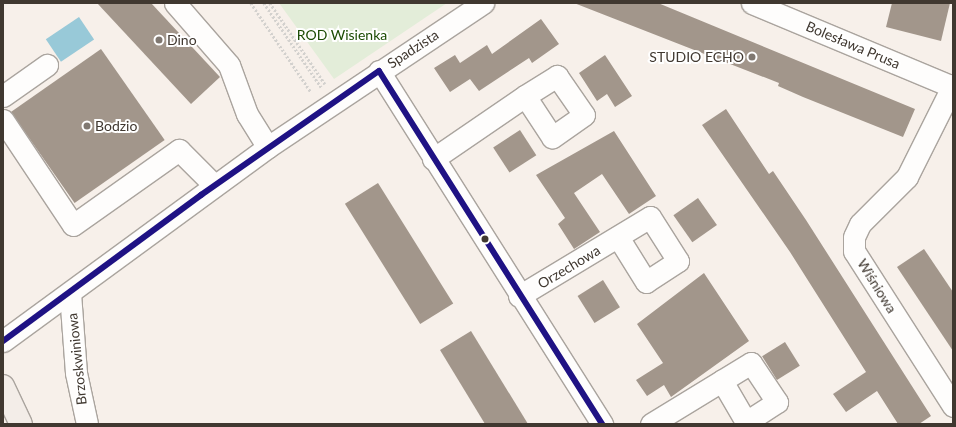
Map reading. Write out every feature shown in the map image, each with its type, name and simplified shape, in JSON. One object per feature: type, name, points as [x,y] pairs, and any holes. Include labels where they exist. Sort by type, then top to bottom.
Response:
[{"type":"main road","points":[[3,386],[21,424]]},
{"type":"street","points":[[175,3],[229,65],[247,114],[268,147]]},
{"type":"street","name":"Spadzista","points":[[3,341],[70,293],[214,185],[268,147],[328,100],[380,71],[483,3]]},
{"type":"street","name":"Bolesława Prusa","points":[[752,3],[953,86]]},
{"type":"street","points":[[3,96],[47,65]]},
{"type":"street","points":[[380,71],[519,296],[602,424]]},
{"type":"street","name":"Wiśniowa","points":[[953,86],[906,177],[876,210],[860,224],[854,237],[854,251],[953,406]]},
{"type":"street","points":[[433,159],[525,96]]},
{"type":"street","points":[[3,120],[73,225],[179,150],[214,185]]},
{"type":"street","name":"Orzechowa","points":[[519,296],[618,237]]},
{"type":"street","name":"Brzoskwiniowa","points":[[70,293],[76,373],[87,424]]},
{"type":"street","points":[[651,424],[722,381]]},
{"type":"path","points":[[251,3],[328,100]]},
{"type":"path","points":[[264,3],[328,100]]},
{"type":"path","points":[[270,3],[328,100]]},
{"type":"green space","name":"ROD Wisienka","points":[[279,3],[447,3],[334,79]]},
{"type":"water","points":[[79,17],[94,39],[61,62],[46,39]]},
{"type":"building","name":"Dino","points":[[97,3],[151,3],[220,77],[191,104]]},
{"type":"building","points":[[574,3],[658,3],[915,109],[903,137],[803,97],[778,86],[779,83]]},
{"type":"building","points":[[892,3],[950,3],[941,41],[886,27]]},
{"type":"building","points":[[541,19],[559,44],[532,63],[529,58],[479,91],[470,79],[450,92],[434,68],[455,55],[460,63],[487,45],[492,54]]},
{"type":"building","name":"Bodzio","points":[[101,49],[165,140],[75,203],[11,112]]},
{"type":"building","points":[[605,55],[632,96],[615,107],[607,94],[597,101],[579,73]]},
{"type":"building","points":[[726,109],[769,174],[773,171],[806,220],[931,416],[919,424],[898,424],[877,391],[846,412],[833,394],[866,372],[790,252],[702,125]]},
{"type":"building","points":[[520,130],[536,155],[510,173],[493,147]]},
{"type":"building","points":[[614,131],[656,196],[629,214],[602,174],[574,193],[600,232],[574,249],[558,224],[565,218],[536,175]]},
{"type":"building","points":[[378,183],[453,303],[420,324],[345,204]]},
{"type":"building","points":[[698,198],[717,225],[692,242],[673,215]]},
{"type":"building","points":[[924,249],[953,292],[953,351],[897,267]]},
{"type":"building","points":[[704,273],[749,341],[671,397],[664,385],[647,396],[636,380],[663,363],[637,324]]},
{"type":"building","points":[[603,280],[620,307],[595,323],[578,296]]},
{"type":"building","points":[[471,331],[528,424],[485,424],[440,350]]},
{"type":"building","points":[[785,342],[800,366],[777,380],[762,356]]},
{"type":"transit line","points":[[379,71],[602,424]]},
{"type":"transit line","points":[[3,341],[201,195],[379,71]]},
{"type":"place","name":"Dino","points":[[159,40]]},
{"type":"place","name":"STUDIO ECHO","points":[[752,57]]},
{"type":"place","name":"Bodzio","points":[[87,126]]}]
